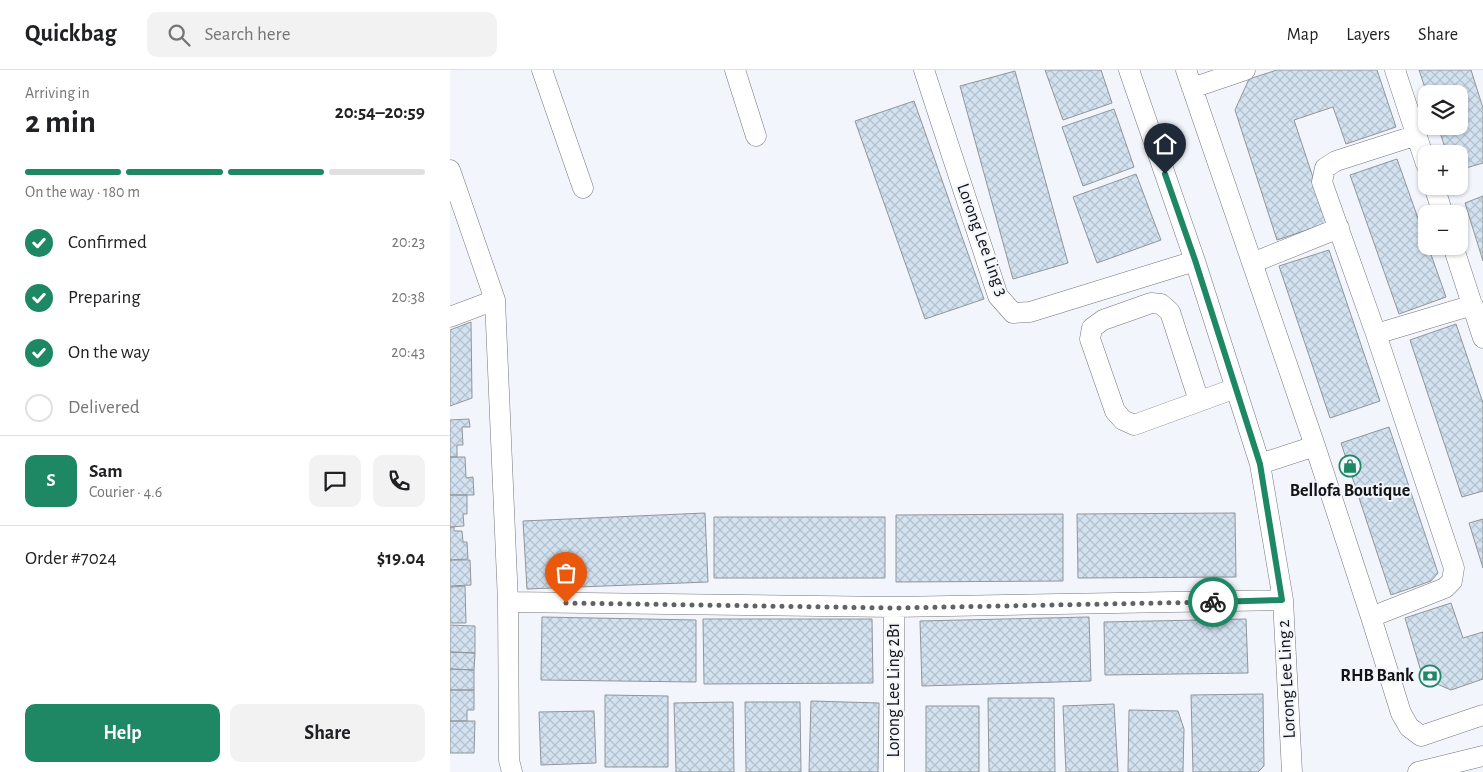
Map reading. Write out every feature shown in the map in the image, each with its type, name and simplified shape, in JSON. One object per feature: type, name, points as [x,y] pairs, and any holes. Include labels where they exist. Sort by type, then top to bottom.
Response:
[{"type":"street","points":[[542,70],[583,188]]},
{"type":"street","points":[[735,70],[756,136]]},
{"type":"street","name":"Lorong Lee Ling 3","points":[[924,70],[998,296],[1013,312],[1030,312],[1195,260]]},
{"type":"street","name":"Lorong Lee Ling 2","points":[[1129,70],[1195,260],[1260,464],[1282,600],[1292,772]]},
{"type":"street","points":[[1245,70],[1189,79],[1315,446],[1401,713],[1409,727],[1421,736],[1483,715]]},
{"type":"street","points":[[1395,70],[1420,145]]},
{"type":"street","points":[[1371,617],[1445,588],[1452,581],[1454,568],[1376,334],[1322,182],[1325,168],[1336,161],[1417,135]]},
{"type":"street","points":[[450,170],[495,300],[508,602],[508,768]]},
{"type":"street","points":[[1252,263],[1338,228]]},
{"type":"street","points":[[1456,255],[1483,338]]},
{"type":"street","points":[[1080,297],[1092,328],[1090,339],[1100,370],[1115,411],[1123,420],[1134,425],[1236,388]]},
{"type":"street","points":[[450,317],[495,300]]},
{"type":"street","points":[[1092,328],[1103,320],[1151,303],[1161,304],[1170,312],[1199,401]]},
{"type":"street","points":[[1376,334],[1473,305]]},
{"type":"street","points":[[1260,464],[1315,446]]},
{"type":"street","points":[[508,602],[894,608],[1282,600]]},
{"type":"street","name":"Lorong Lee Ling 2B1","points":[[894,608],[894,772]]},
{"type":"street","points":[[1418,772],[1483,756]]},
{"type":"building","points":[[1045,70],[1101,70],[1112,103],[1063,120]]},
{"type":"building","points":[[1277,70],[1377,70],[1396,127],[1346,144],[1333,107],[1294,120],[1328,223],[1277,240],[1235,110],[1249,79]]},
{"type":"building","points":[[1419,70],[1471,70],[1483,108],[1483,163],[1468,167],[1468,145],[1444,145],[1441,135],[1468,135],[1468,85],[1424,85]]},
{"type":"building","points":[[1015,71],[1068,263],[1013,279],[960,86]]},
{"type":"building","points":[[914,101],[984,299],[925,319],[855,121]]},
{"type":"building","points":[[1114,109],[1134,167],[1083,186],[1062,127]]},
{"type":"building","points":[[1397,159],[1418,218],[1418,255],[1431,255],[1446,297],[1399,314],[1350,175]]},
{"type":"building","points":[[1136,174],[1161,240],[1097,263],[1073,197]]},
{"type":"building","points":[[1483,196],[1483,261],[1468,213],[1468,205],[1465,203]]},
{"type":"building","points":[[1329,250],[1380,401],[1330,418],[1279,266]]},
{"type":"building","points":[[471,322],[472,398],[450,406],[450,330]]},
{"type":"building","points":[[1456,324],[1483,403],[1483,491],[1462,497],[1410,340]]},
{"type":"building","points":[[469,419],[470,427],[462,427],[463,445],[457,445],[457,457],[450,457],[450,420]]},
{"type":"building","points":[[1389,427],[1438,573],[1431,581],[1391,595],[1341,443]]},
{"type":"building","points":[[450,457],[465,457],[466,478],[473,477],[474,495],[450,495]]},
{"type":"building","points":[[450,495],[467,495],[467,514],[463,514],[464,526],[450,527]]},
{"type":"building","points":[[705,513],[708,582],[527,589],[523,521]]},
{"type":"building","points":[[1235,513],[1236,577],[1078,578],[1077,514]]},
{"type":"building","points":[[1063,514],[1063,581],[896,582],[896,515]]},
{"type":"building","points":[[714,517],[885,517],[885,578],[714,578]]},
{"type":"building","points":[[1483,519],[1483,568],[1469,523]]},
{"type":"building","points":[[450,527],[454,527],[454,531],[462,531],[463,542],[467,542],[468,559],[450,560]]},
{"type":"building","points":[[450,560],[470,560],[471,585],[450,586]]},
{"type":"building","points":[[465,586],[466,623],[450,623],[450,587]]},
{"type":"building","points":[[1451,603],[1463,638],[1483,632],[1483,679],[1451,690],[1423,678],[1405,618]]},
{"type":"building","points":[[542,617],[696,620],[696,682],[541,680]]},
{"type":"building","points":[[1089,617],[1091,681],[922,686],[920,621]]},
{"type":"building","points":[[703,619],[872,619],[873,683],[704,684]]},
{"type":"building","points":[[1246,619],[1248,673],[1105,675],[1104,622]]},
{"type":"building","points":[[450,625],[475,626],[475,653],[450,652]]},
{"type":"building","points":[[450,652],[475,653],[474,670],[450,669]]},
{"type":"building","points":[[450,669],[474,670],[474,690],[450,690]]},
{"type":"building","points":[[450,690],[474,690],[474,710],[467,710],[467,721],[450,721]]},
{"type":"building","points":[[1263,694],[1264,766],[1258,772],[1193,772],[1191,695]]},
{"type":"building","points":[[605,695],[668,696],[668,767],[605,767]]},
{"type":"building","points":[[988,698],[1054,698],[1055,772],[989,772]]},
{"type":"building","points":[[811,701],[879,703],[878,772],[809,772]]},
{"type":"building","points":[[733,702],[734,772],[676,772],[674,703]]},
{"type":"building","points":[[745,702],[800,702],[801,772],[746,772]]},
{"type":"building","points":[[1114,704],[1118,772],[1066,772],[1063,706]]},
{"type":"building","points":[[926,706],[979,706],[979,772],[926,772]]},
{"type":"building","points":[[1129,710],[1178,711],[1184,729],[1183,772],[1128,772]]},
{"type":"building","points":[[594,711],[596,763],[541,765],[539,712]]},
{"type":"building","points":[[450,721],[475,721],[474,753],[450,753]]},
{"type":"way so far","points":[[566,603],[894,608],[1213,602]]},
{"type":"place","name":"Bellofa Boutique","points":[[1350,466]]},
{"type":"place","name":"RHB Bank","points":[[1430,676]]},
{"type":"route","points":[[1165,174],[1195,260],[1260,464],[1282,600],[1213,602]]}]
